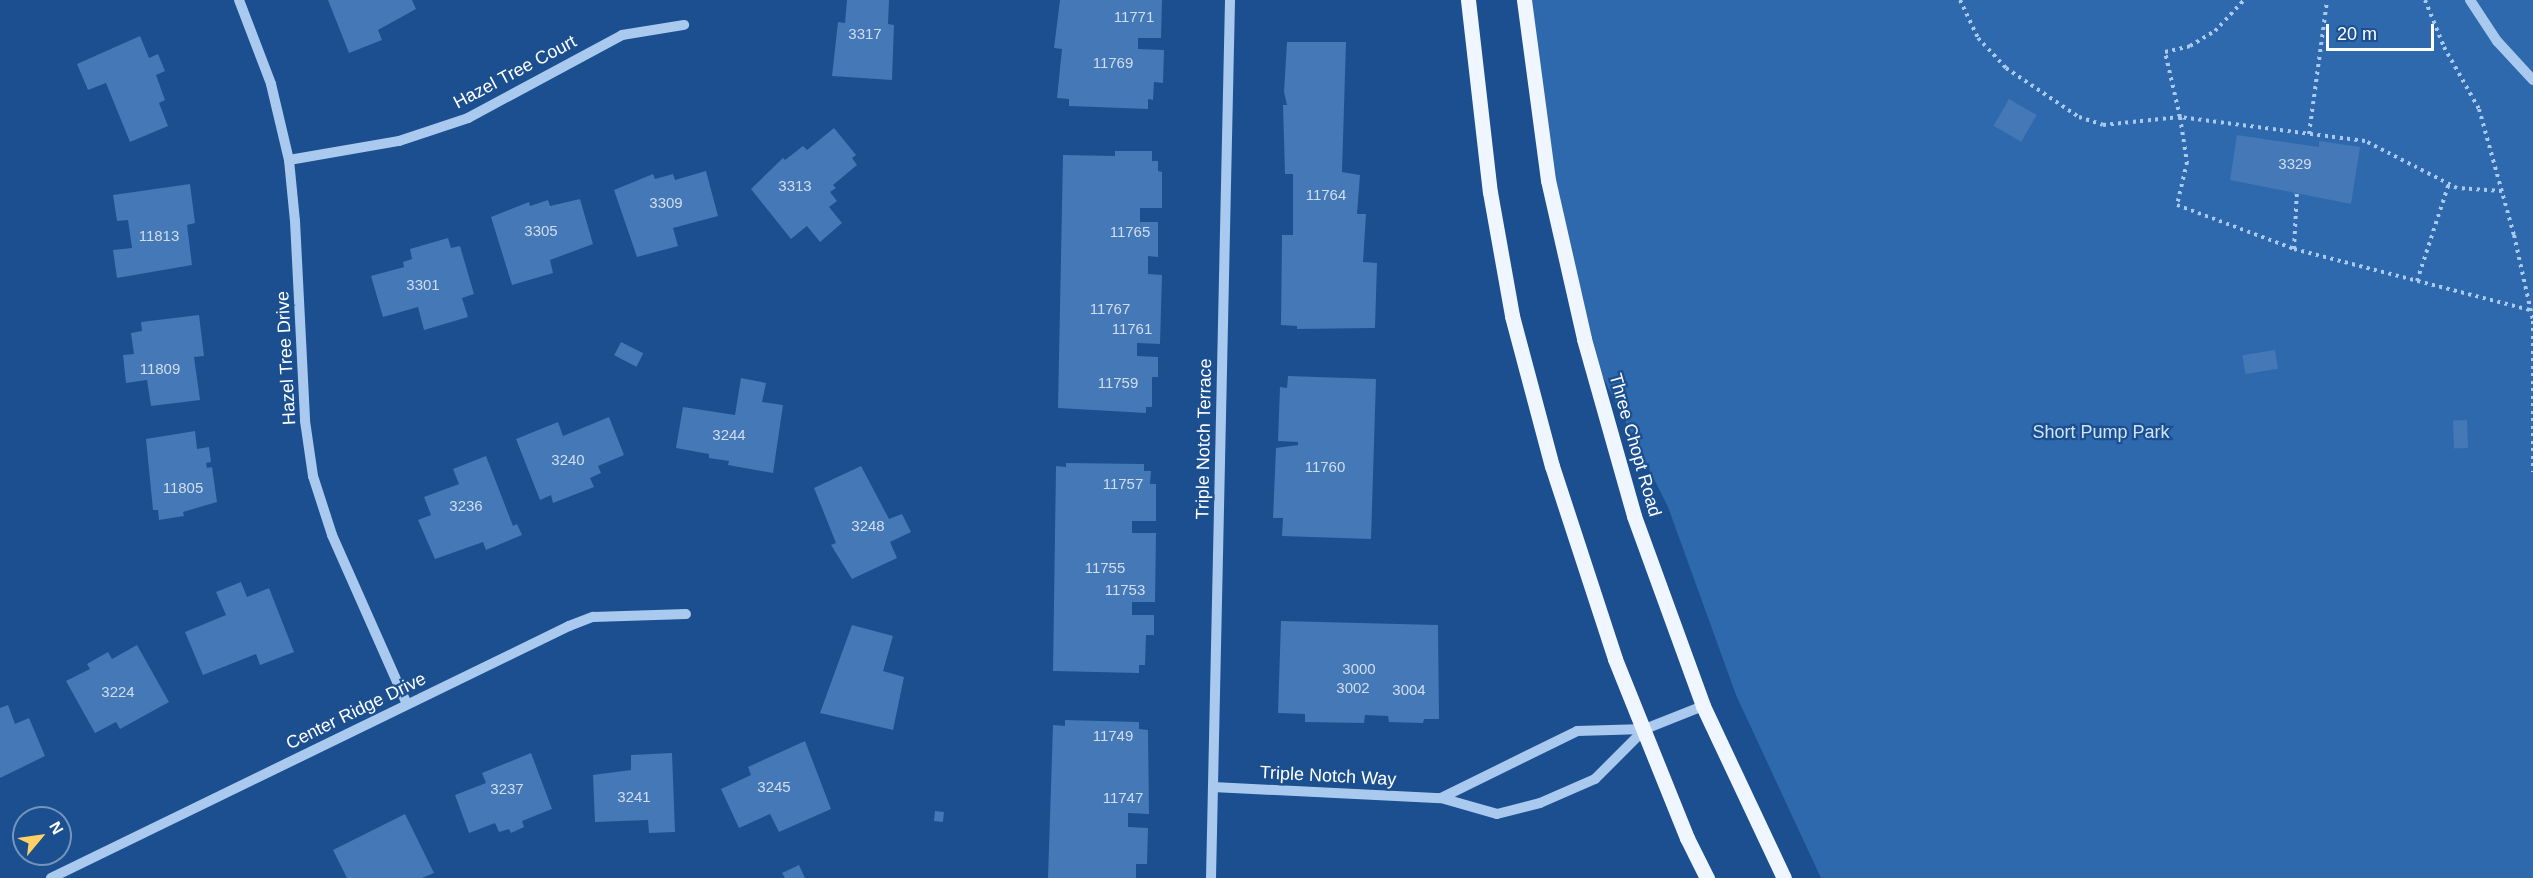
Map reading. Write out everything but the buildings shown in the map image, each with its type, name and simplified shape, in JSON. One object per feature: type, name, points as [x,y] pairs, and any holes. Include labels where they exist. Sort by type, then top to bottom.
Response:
[{"type":"main road","points":[[1468,0],[1490,192],[1512,316],[1552,466],[1589,584],[1687,838],[1707,878]]},
{"type":"main road","name":"Three Chopt Road","points":[[1524,0],[1548,180],[1584,339],[1634,516],[1703,706],[1784,878]]},
{"type":"street","name":"Hazel Tree Drive","points":[[239,0],[271,84],[289,160],[296,221],[305,421],[313,476],[332,535],[407,704]]},
{"type":"street","name":"Triple Notch Terrace","points":[[1211,878],[1230,0]]},
{"type":"street","points":[[2470,0],[2497,41],[2533,80]]},
{"type":"street","name":"Hazel Tree Court","points":[[289,160],[399,141],[468,118],[622,35],[684,25]]},
{"type":"street","name":"Center Ridge Drive","points":[[51,878],[407,704],[593,617],[686,614]]},
{"type":"street","name":"Triple Notch Way","points":[[1441,798],[1576,731],[1645,729],[1703,706]]},
{"type":"street","name":"Triple Notch Way","points":[[1213,787],[1441,798],[1497,814],[1540,803],[1595,779],[1645,729]]},
{"type":"path","points":[[1960,0],[1978,38],[2006,68],[2079,117],[2103,125],[2180,117],[2365,141],[2457,188],[2502,190]]},
{"type":"path","points":[[2244,0],[2215,30],[2190,46],[2165,52],[2180,117],[2187,162],[2177,205],[2294,249],[2532,311]]},
{"type":"path","points":[[2309,134],[2327,0]]},
{"type":"path","points":[[2425,0],[2444,47],[2480,109],[2532,311],[2533,472]]},
{"type":"path","points":[[2417,281],[2449,183]]},
{"type":"path","points":[[2294,249],[2297,190]]},
{"type":"green space","name":"Short Pump Park","points":[[1526,0],[2533,0],[2533,878],[1821,878],[1736,695],[1668,507],[1584,339],[1548,180]]}]
